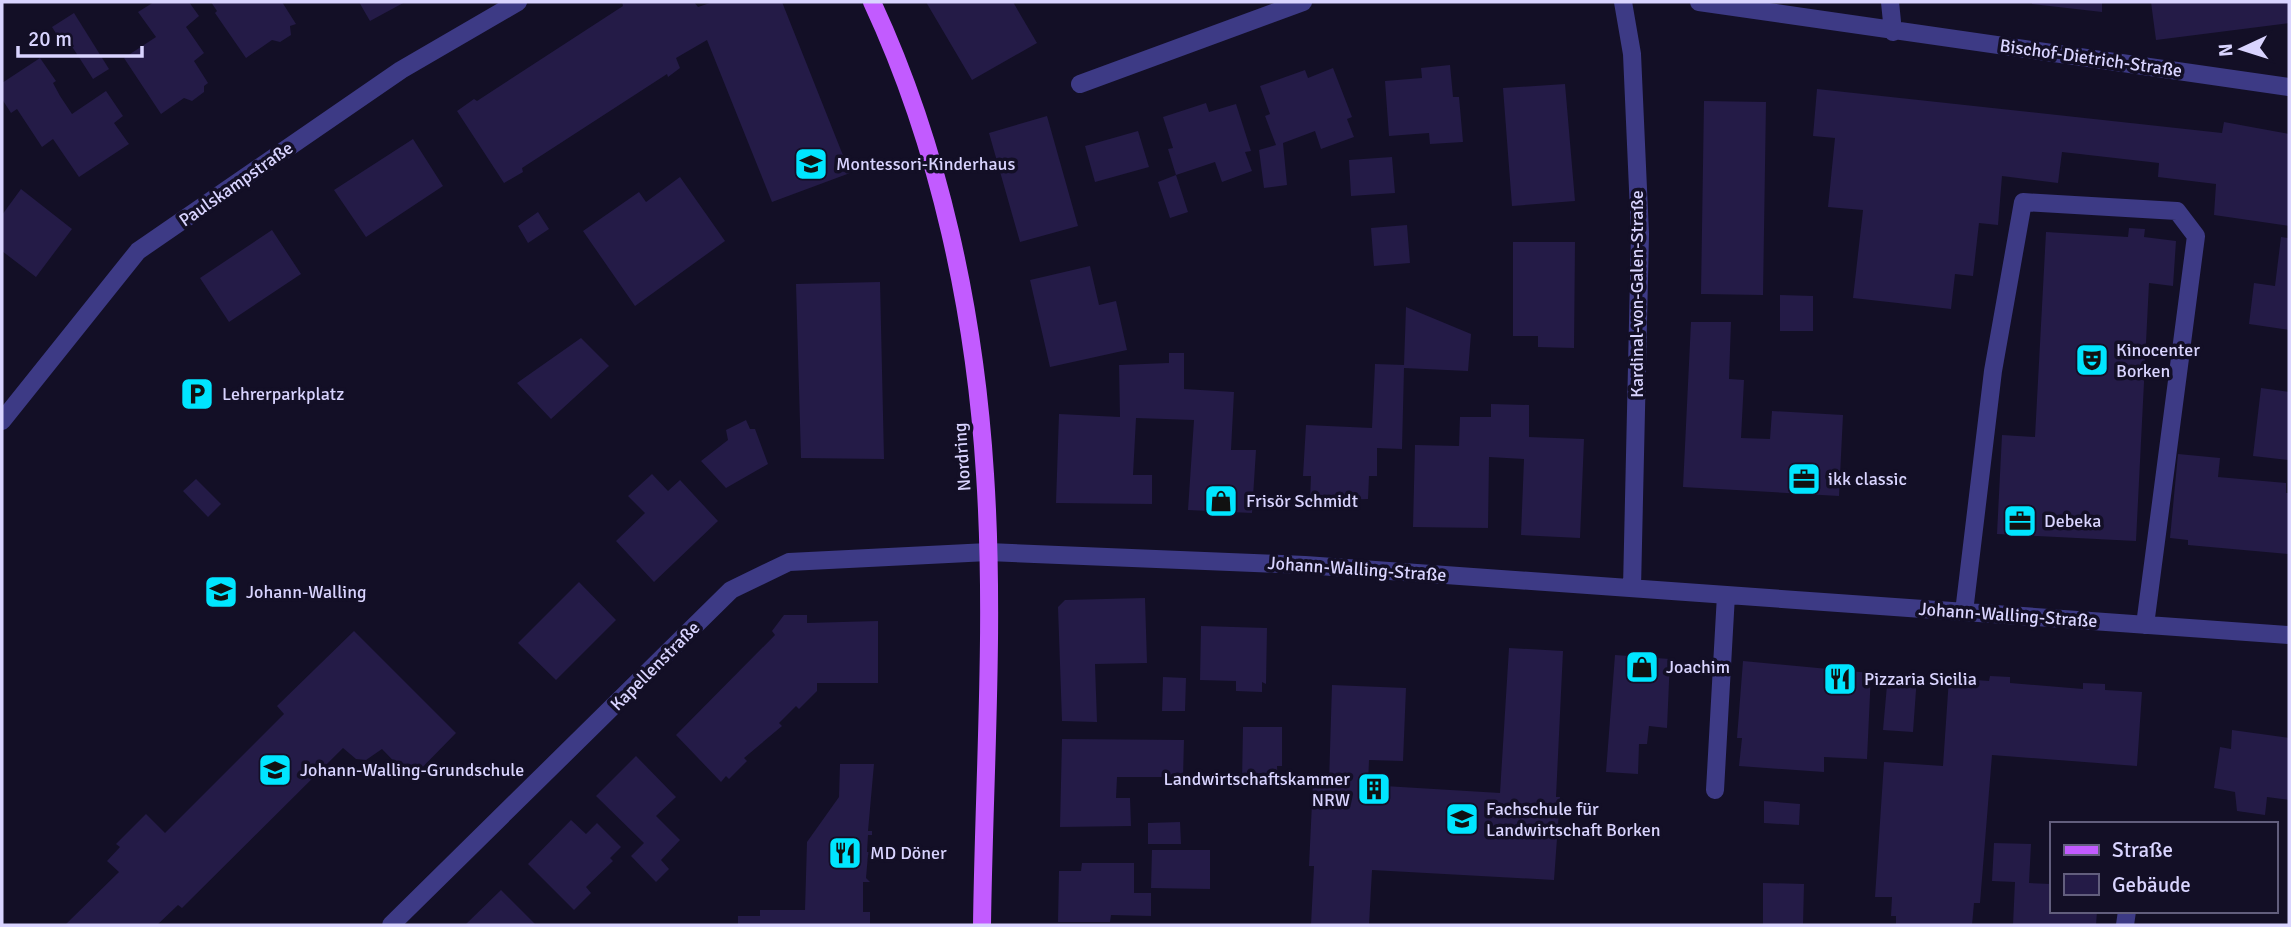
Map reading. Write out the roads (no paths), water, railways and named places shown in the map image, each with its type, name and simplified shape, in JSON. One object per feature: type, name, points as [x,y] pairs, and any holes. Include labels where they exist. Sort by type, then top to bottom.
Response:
[{"type":"main road","name":"Nordring","points":[[872,2],[890,40],[939,190],[965,307],[978,391],[988,552],[988,695],[982,925]]},
{"type":"street","name":"Paulskampstraße","points":[[2,421],[138,251],[387,79],[518,2]]},
{"type":"street","points":[[1080,84],[1303,2]]},
{"type":"street","name":"Kardinal-von-Galen-Straße","points":[[1623,2],[1632,54],[1640,234],[1632,588]]},
{"type":"street","name":"Bischof-Dietrich-Straße","points":[[1699,2],[1893,32],[2138,63],[2289,88]]},
{"type":"street","points":[[1890,2],[1893,32]]},
{"type":"street","points":[[1964,612],[1993,371],[2023,202],[2177,211],[2196,236],[2145,625]]},
{"type":"street","name":"Johann-Walling-Straße","points":[[988,552],[1305,565],[2289,635]]},
{"type":"street","name":"Kapellenstraße","points":[[391,925],[732,590],[789,562],[988,552]]},
{"type":"street","points":[[1715,790],[1726,595]]},
{"type":"place","name":"Montessori-Kinderhaus","points":[[811,164]]},
{"type":"place","name":"Kinocenter Borken","points":[[2092,360]]},
{"type":"place","name":"Lehrerparkplatz","points":[[197,394]]},
{"type":"place","name":"ikk classic","points":[[1804,479]]},
{"type":"place","name":"Frisör Schmidt","points":[[1221,501]]},
{"type":"place","name":"Debeka","points":[[2020,521]]},
{"type":"place","name":"Johann-Walling","points":[[221,592]]},
{"type":"place","name":"Joachim","points":[[1642,667]]},
{"type":"place","name":"Pizzaria Sicilia","points":[[1840,679]]},
{"type":"place","name":"Johann-Walling-Grundschule","points":[[275,770]]},
{"type":"place","name":"Landwirtschaftskammer NRW","points":[[1374,789]]},
{"type":"place","name":"Fachschule für Landwirtschaft Borken","points":[[1462,819]]},
{"type":"place","name":"MD Döner","points":[[845,853]]}]
